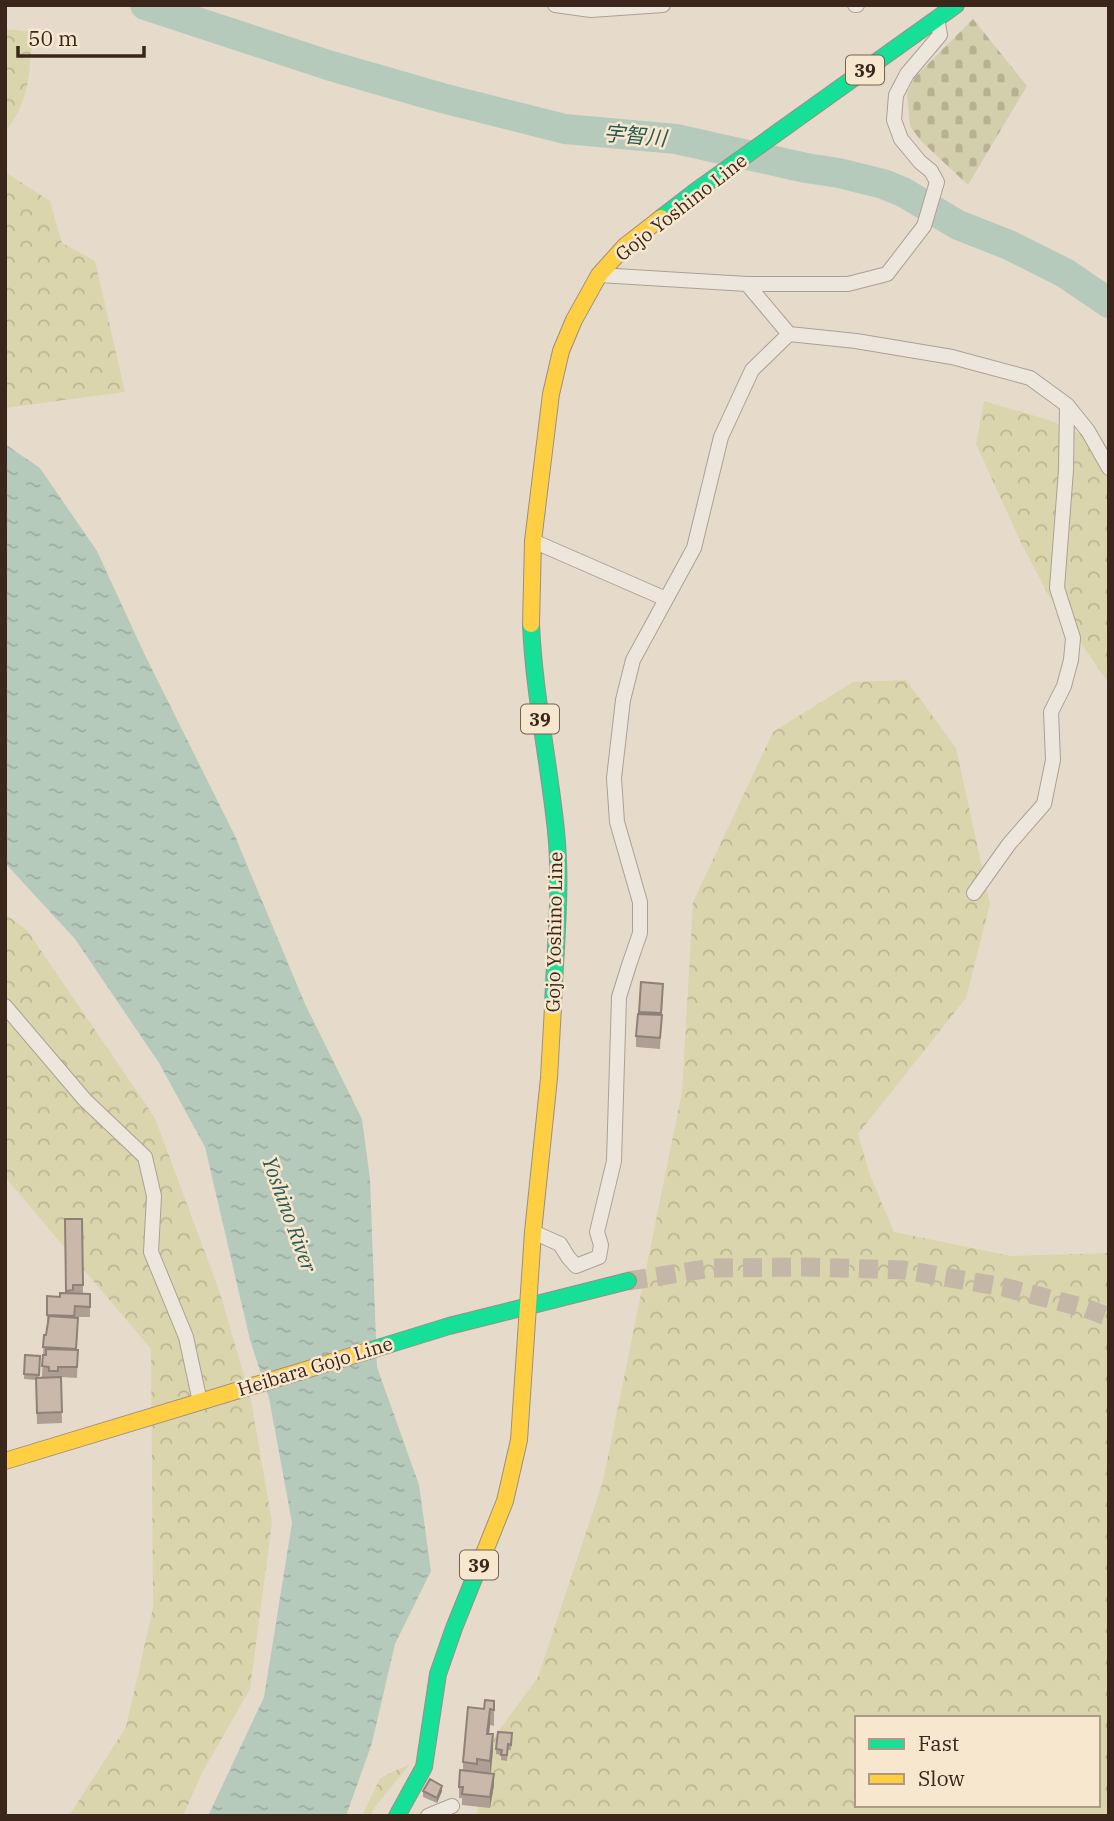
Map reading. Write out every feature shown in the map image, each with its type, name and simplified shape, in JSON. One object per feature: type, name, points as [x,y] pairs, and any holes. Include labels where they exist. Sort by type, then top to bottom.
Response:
[{"type":"main road","name":"Gojo Yoshino Line","points":[[397,1816],[424,1767],[438,1674],[505,1501],[519,1440],[533,1232],[549,1078],[558,898],[555,832],[531,627],[533,541],[550,406],[561,351],[574,320],[600,275],[625,246],[700,188],[946,9]]},
{"type":"main road","name":"Heibara Gojo Line","points":[[5,1461],[449,1326],[628,1280]]},
{"type":"street","points":[[555,5],[591,8],[663,5]]},
{"type":"street","points":[[600,275],[747,284],[848,284],[887,274],[924,226],[937,182],[931,171],[901,139],[894,120],[896,95],[907,74],[940,35],[946,9]]},
{"type":"street","points":[[747,284],[789,334],[856,341],[952,358],[1030,378],[1067,405],[1088,431],[1109,468]]},
{"type":"street","points":[[533,1232],[560,1244],[576,1266],[599,1257],[601,1245],[597,1232],[614,1161],[619,997],[640,933],[640,902],[617,822],[614,778],[623,700],[633,660],[694,548],[721,437],[752,370],[789,334]]},
{"type":"street","points":[[974,893],[1009,844],[1044,804],[1053,760],[1051,712],[1064,686],[1073,638],[1057,588],[1066,470],[1067,405]]},
{"type":"street","points":[[533,541],[666,599]]},
{"type":"street","points":[[5,1006],[85,1100],[145,1157],[154,1196],[151,1252],[186,1337],[200,1402]]},
{"type":"street","points":[[428,1816],[452,1806]]},
{"type":"green space","points":[[973,19],[1027,86],[968,185],[921,141],[910,126],[907,93],[915,77]]},
{"type":"green space","points":[[5,29],[33,32],[24,97],[20,109],[5,132]]},
{"type":"green space","points":[[5,172],[50,201],[62,243],[95,261],[125,392],[5,408]]},
{"type":"green space","points":[[984,401],[1049,420],[1109,447],[1109,684],[1049,596],[1022,545],[976,444]]},
{"type":"green space","points":[[906,680],[956,748],[990,904],[966,998],[858,1134],[870,1175],[894,1232],[1011,1256],[1109,1253],[1109,1816],[477,1816],[483,1752],[538,1677],[603,1481],[682,1092],[693,902],[773,732],[853,682]]},
{"type":"green space","points":[[5,914],[27,930],[155,1118],[220,1293],[251,1400],[272,1522],[250,1689],[202,1773],[183,1816],[69,1816],[126,1727],[153,1608],[151,1349],[5,1177]]},
{"type":"green space","points":[[410,1764],[374,1808],[371,1816],[362,1816],[380,1778]]},
{"type":"water","name":"Yoshino River","points":[[5,444],[40,468],[97,551],[143,651],[235,836],[305,1004],[362,1119],[370,1179],[377,1367],[419,1485],[431,1571],[395,1644],[372,1743],[346,1816],[208,1816],[264,1697],[292,1523],[269,1398],[250,1340],[205,1147],[159,1063],[75,939],[5,863]]},
{"type":"building","points":[[641,982],[663,984],[661,1013],[639,1012]]},
{"type":"building","points":[[638,1014],[662,1015],[660,1038],[636,1036]]},
{"type":"building","points":[[65,1219],[82,1219],[83,1285],[73,1285],[73,1290],[66,1291]]},
{"type":"building","points":[[60,1293],[90,1294],[90,1307],[75,1306],[74,1316],[47,1315],[47,1296],[60,1297]]},
{"type":"building","points":[[49,1316],[78,1318],[76,1349],[43,1347]]},
{"type":"building","points":[[46,1349],[78,1350],[77,1367],[58,1367],[58,1371],[49,1371],[49,1367],[42,1366]]},
{"type":"building","points":[[25,1355],[40,1356],[39,1375],[24,1374]]},
{"type":"building","points":[[61,1377],[62,1412],[37,1413],[36,1378]]},
{"type":"building","points":[[485,1700],[494,1701],[494,1710],[490,1709],[487,1734],[493,1734],[490,1761],[477,1759],[477,1764],[463,1762],[468,1707],[484,1709]]},
{"type":"building","points":[[498,1732],[512,1733],[507,1755],[501,1755],[502,1750],[496,1749]]},
{"type":"building","points":[[460,1770],[494,1774],[490,1797],[462,1794],[463,1787],[459,1787]]},
{"type":"building","points":[[430,1779],[442,1786],[437,1798],[423,1791]]},
{"type":"waterway","name":"宇智川","points":[[145,5],[331,66],[565,129],[676,139],[883,184],[903,192],[958,225],[1009,245],[1065,273],[1109,303]]},
{"type":"tunnel","points":[[628,1281],[712,1268],[904,1270],[1003,1287],[1085,1308],[1109,1317]]},
{"type":"traffic: fast","points":[[661,218],[956,5]]},
{"type":"traffic: fast","points":[[531,624],[535,676],[558,853],[553,1007]]},
{"type":"traffic: fast","points":[[368,1351],[449,1326],[628,1281]]},
{"type":"traffic: fast","points":[[397,1816],[424,1767],[438,1674],[479,1566]]},
{"type":"traffic: slow","points":[[531,624],[533,541],[551,394],[561,351],[574,320],[599,275],[625,246],[661,218]]},
{"type":"traffic: slow","points":[[479,1566],[505,1501],[519,1440],[533,1232],[549,1078],[553,1007]]},
{"type":"traffic: slow","points":[[5,1461],[368,1351]]}]
